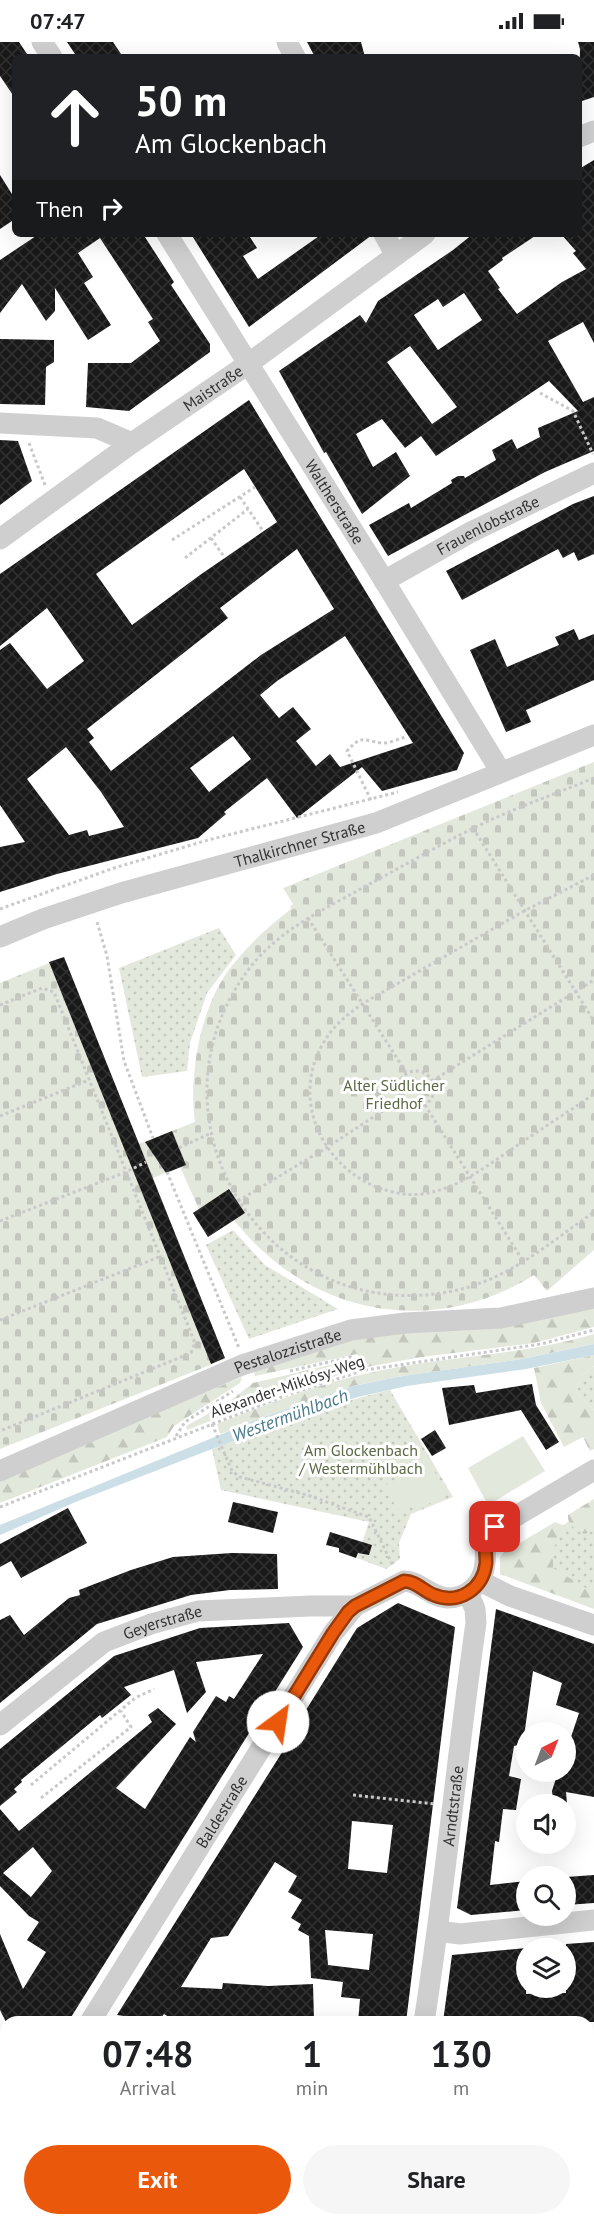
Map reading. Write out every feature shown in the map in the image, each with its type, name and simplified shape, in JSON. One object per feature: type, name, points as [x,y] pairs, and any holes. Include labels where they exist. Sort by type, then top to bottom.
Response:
[{"type":"street","name":"Waltherstraße","points":[[169,237],[501,772]]},
{"type":"street","points":[[386,237],[395,254]]},
{"type":"street","name":"Maistraße","points":[[0,539],[132,443],[248,364],[420,237]]},
{"type":"street","points":[[0,423],[97,428],[132,443]]},
{"type":"street","name":"Frauenlobstraße","points":[[384,581],[471,532],[594,473]]},
{"type":"street","name":"Thalkirchner Straße","points":[[0,937],[121,893],[376,823],[594,735]]},
{"type":"street","name":"Pestalozzistraße","points":[[0,1471],[242,1365],[351,1329],[405,1323],[501,1318],[594,1298]]},
{"type":"street","points":[[355,1606],[401,1582],[411,1581],[440,1597],[456,1597],[474,1587],[486,1563],[485,1539],[489,1532],[594,1470]]},
{"type":"street","points":[[474,1587],[510,1596],[594,1625]]},
{"type":"street","name":"Arndtstraße","points":[[425,2016],[438,1932],[451,1806],[476,1623],[474,1587]]},
{"type":"street","name":"Geyerstraße","points":[[0,1725],[104,1642],[151,1624],[198,1611],[355,1606]]},
{"type":"street","name":"Baldestraße","points":[[94,2016],[333,1633],[355,1606]]},
{"type":"street","points":[[438,1932],[460,1934],[594,1920]]},
{"type":"path","points":[[540,393],[573,411],[594,456]]},
{"type":"path","points":[[23,424],[51,502]]},
{"type":"path","points":[[172,540],[255,487]]},
{"type":"path","points":[[240,497],[263,531]]},
{"type":"path","points":[[185,558],[248,509]]},
{"type":"path","points":[[211,538],[225,558]]},
{"type":"path","points":[[371,800],[347,751],[356,741],[368,739],[383,743],[405,737]]},
{"type":"path","points":[[594,778],[473,828],[308,918],[278,939],[253,964],[233,994],[222,1018],[209,1062],[207,1097],[211,1133],[217,1157],[238,1201],[260,1230],[286,1254],[317,1273],[350,1287],[395,1295],[422,1296],[458,1290],[492,1279],[524,1261],[594,1212]]},
{"type":"path","points":[[0,909],[114,868],[208,840],[371,800],[408,788]]},
{"type":"path","points":[[473,828],[594,1021]]},
{"type":"path","points":[[594,875],[524,911],[362,1004],[340,1020],[323,1042],[313,1068],[310,1096],[315,1123],[326,1148],[344,1169],[367,1184],[392,1193],[419,1195],[446,1189],[470,1177],[594,1094]]},
{"type":"path","points":[[92,903],[107,956],[124,1061],[153,1138]]},
{"type":"path","points":[[308,918],[407,1074]]},
{"type":"path","points":[[432,1081],[594,980]]},
{"type":"path","points":[[0,1005],[42,988],[54,992],[195,1343],[192,1353],[0,1431]]},
{"type":"path","points":[[424,1073],[432,1081],[433,1097],[425,1105],[415,1107],[401,1100],[400,1083],[407,1074],[424,1073]]},
{"type":"path","points":[[0,1116],[89,1080]]},
{"type":"path","points":[[238,1201],[401,1100]]},
{"type":"path","points":[[425,1105],[524,1261]]},
{"type":"path","points":[[179,1148],[211,1133]]},
{"type":"path","points":[[0,1221],[146,1162]]},
{"type":"path","points":[[167,1172],[238,1346],[242,1365]]},
{"type":"path","points":[[0,1320],[159,1257]]},
{"type":"path","name":"Alexander-Miklósy-Weg","points":[[0,1507],[287,1395],[365,1370],[541,1344],[594,1330]]},
{"type":"path","points":[[283,1373],[351,1357],[365,1370]]},
{"type":"path","points":[[175,1438],[185,1422],[240,1387]]},
{"type":"path","points":[[212,1424],[232,1471],[240,1477],[307,1495],[369,1517],[401,1582]]},
{"type":"path","points":[[31,1785],[135,1698],[154,1689]]},
{"type":"path","points":[[41,1798],[131,1727],[121,1711]]},
{"type":"path","points":[[353,1795],[451,1806]]},
{"type":"green space","name":"Alter Südlicher Friedhof","points":[[594,762],[594,1250],[547,1291],[534,1275],[495,1295],[454,1307],[414,1311],[374,1307],[335,1296],[298,1278],[264,1252],[234,1220],[208,1237],[193,1213],[199,1209],[180,1167],[153,1178],[225,1359],[0,1449],[0,983],[64,957],[139,1144],[195,1122],[193,1083],[195,1062],[212,1001],[231,967],[260,936],[291,909],[293,904],[283,888]]},
{"type":"green space","points":[[219,928],[236,955],[207,993],[190,1043],[187,1071],[142,1077],[119,968]]},
{"type":"green space","points":[[233,1230],[265,1265],[338,1309],[249,1339],[206,1245]]},
{"type":"green space","points":[[594,1300],[594,1327],[534,1343],[422,1357],[367,1367],[357,1354],[255,1376],[254,1371],[339,1341]]},
{"type":"green space","points":[[594,1334],[594,1344],[522,1359],[403,1376],[353,1386],[220,1434],[217,1424],[292,1396],[350,1378],[397,1367],[538,1347]]},
{"type":"green space","points":[[594,1355],[594,1366],[581,1376],[576,1392],[594,1410],[594,1449],[590,1451],[583,1437],[564,1447],[541,1403],[534,1368]]},
{"type":"green space","points":[[351,1360],[356,1364],[356,1370],[298,1387],[187,1430],[186,1426],[226,1404],[253,1383]]},
{"type":"green space","points":[[594,1366],[594,1410],[576,1392],[581,1376]]},
{"type":"green space","points":[[242,1377],[240,1383],[174,1426],[167,1437],[0,1503],[0,1477]]},
{"type":"green space","name":"Am Glockenbach / Westermühlbach","points":[[390,1390],[453,1497],[411,1514],[399,1543],[400,1559],[386,1569],[357,1558],[369,1522],[221,1490],[212,1449],[322,1409]]},
{"type":"green space","points":[[523,1436],[545,1471],[488,1505],[468,1468]]},
{"type":"green space","points":[[417,1440],[447,1494],[419,1509],[415,1503],[399,1512],[384,1486],[400,1477],[389,1456]]},
{"type":"green space","points":[[594,1499],[594,1531],[584,1534],[575,1529],[568,1515]]},
{"type":"green space","points":[[594,1506],[594,1601],[515,1555]]},
{"type":"green space","points":[[555,1522],[565,1526],[566,1535],[559,1538],[553,1549],[553,1568],[594,1593],[594,1609],[500,1574],[500,1557],[503,1553]]},
{"type":"water","name":"Westermühlbach","points":[[594,1344],[594,1355],[526,1369],[407,1386],[358,1397],[308,1413],[78,1501],[0,1535],[0,1525],[256,1420],[353,1386],[403,1376],[522,1359]]},
{"type":"building","points":[[0,42],[19,42],[27,54],[12,54],[12,94],[0,76]]},
{"type":"building","points":[[67,42],[113,42],[121,54],[75,54]]},
{"type":"building","points":[[307,42],[361,42],[364,54],[313,54]]},
{"type":"building","points":[[578,42],[594,42],[594,97],[582,101],[582,54],[580,54]]},
{"type":"building","points":[[594,160],[594,343],[583,322],[548,341],[583,402],[594,397],[594,451],[545,472],[388,556],[369,525],[409,503],[411,508],[452,483],[451,480],[458,476],[465,478],[496,460],[492,450],[512,439],[517,449],[540,437],[538,428],[578,411],[549,381],[436,456],[421,436],[405,448],[382,419],[356,434],[373,467],[396,452],[410,476],[362,514],[326,452],[324,453],[279,371],[360,315],[366,323],[378,301],[469,237],[534,237],[502,258],[503,260],[488,271],[517,314],[562,282],[586,269],[573,253],[576,251],[564,237],[582,237],[582,167]],"holes":[[[464,293],[482,320],[438,350],[414,315],[438,299],[443,307]],[[410,346],[457,407],[432,424],[387,362]]]},
{"type":"building","points":[[0,175],[12,194],[12,221],[0,229]]},
{"type":"building","points":[[34,237],[145,237],[174,282],[171,285],[210,344],[210,352],[129,411],[86,407],[88,363],[131,363],[160,341],[148,322],[153,319],[100,238],[78,253],[93,277],[84,283],[111,325],[88,340],[55,288],[55,311],[46,321],[22,284],[0,313],[0,260]]},
{"type":"building","points":[[193,237],[250,237],[257,248],[243,256],[258,279],[318,237],[369,237],[249,327]]},
{"type":"building","points":[[0,339],[54,340],[54,362],[46,367],[45,405],[0,404]]},
{"type":"building","points":[[249,400],[464,753],[457,770],[382,791],[362,767],[297,818],[267,778],[224,812],[226,814],[198,838],[57,874],[0,892],[0,847],[25,842],[0,805],[0,650],[10,643],[47,689],[84,661],[47,608],[0,646],[0,574]],"holes":[[[244,469],[277,522],[132,625],[96,574]],[[297,549],[334,609],[261,655],[111,771],[89,742],[94,738],[87,729],[228,618],[220,608]],[[345,636],[413,743],[340,767],[330,754],[316,766],[296,741],[311,729],[293,707],[279,718],[260,695],[277,681]],[[233,736],[251,759],[209,792],[190,768]],[[66,747],[101,792],[124,827],[89,836],[87,830],[69,835],[27,779]]]},
{"type":"building","points":[[0,440],[18,441],[32,481],[0,505]]},
{"type":"building","points":[[594,496],[594,554],[578,561],[574,552],[563,558],[558,549],[462,600],[446,571],[573,504]]},
{"type":"building","points":[[574,629],[579,640],[594,634],[594,680],[526,710],[531,722],[506,732],[470,650],[495,639],[507,667],[559,645],[555,637]]},
{"type":"building","points":[[64,957],[225,1358],[211,1364],[49,962]]},
{"type":"building","points":[[172,1131],[186,1165],[166,1173],[145,1142]]},
{"type":"building","points":[[229,1189],[245,1213],[208,1237],[193,1213]]},
{"type":"building","points":[[532,1384],[536,1405],[559,1442],[546,1450],[521,1410],[449,1425],[442,1388],[474,1385],[476,1393]]},
{"type":"building","points":[[435,1430],[446,1448],[432,1456],[421,1439]]},
{"type":"building","points":[[233,1502],[278,1512],[273,1533],[228,1522]]},
{"type":"building","points":[[68,1508],[87,1543],[21,1578],[11,1561],[0,1567],[0,1544]]},
{"type":"building","points":[[330,1532],[372,1545],[369,1555],[358,1553],[356,1558],[339,1552],[339,1548],[326,1545]]},
{"type":"building","points":[[232,1553],[277,1554],[278,1589],[230,1590],[191,1595],[97,1624],[0,1703],[0,1620],[10,1615],[24,1635],[69,1598],[80,1595],[79,1590],[173,1557]]},
{"type":"building","points":[[398,1603],[455,1627],[407,2016],[359,2016],[360,1999],[341,1997],[343,1982],[311,1978],[309,1936],[298,1930],[301,1924],[291,1918],[302,1900],[288,1892],[297,1876],[275,1862],[228,1936],[211,1938],[181,1987],[222,1989],[223,1983],[268,1986],[313,1984],[314,2016],[117,2015],[308,1711],[306,1710],[357,1628]],"holes":[[[352,1821],[393,1825],[387,1873],[348,1869]],[[325,1930],[373,1934],[369,1970],[328,1965]]]},
{"type":"building","points":[[496,1609],[594,1644],[594,1797],[566,1792],[566,1794],[552,1794],[555,1782],[576,1782],[576,1722],[579,1713],[556,1705],[562,1683],[533,1671],[526,1722],[516,1722],[516,1746],[514,1746],[509,1776],[516,1778],[516,1782],[521,1782],[519,1794],[516,1794],[516,1810],[503,1809],[499,1842],[495,1841],[490,1885],[516,1882],[516,1911],[471,1915],[457,1908]]},
{"type":"building","points":[[289,1623],[303,1647],[72,2016],[3,2016],[0,2010],[0,1934],[23,1989],[46,1952],[27,1940],[39,1922],[29,1916],[0,1886],[0,1809],[19,1831],[152,1722],[148,1715],[158,1708],[176,1724],[116,1788],[145,1809],[190,1737],[196,1742],[193,1732],[216,1696],[226,1702],[229,1696],[234,1699],[263,1654],[196,1662],[206,1692],[187,1713],[174,1670],[124,1687],[131,1695],[102,1718],[100,1715],[21,1780],[22,1782],[14,1789],[17,1792],[0,1806],[0,1749],[114,1656],[200,1628]],"holes":[[[33,1847],[52,1871],[31,1897],[3,1873]]]},
{"type":"building","points":[[594,1875],[594,1903],[576,1904],[576,1876]]},
{"type":"building","points":[[594,1942],[594,2016],[444,2016],[452,1955],[516,1949],[516,1998],[576,1998],[576,1943]]},
{"type":"route","points":[[278,1722],[344,1616],[355,1606],[404,1581],[411,1581],[427,1592],[445,1598],[468,1593],[480,1581],[486,1563],[485,1539],[495,1527]]}]
